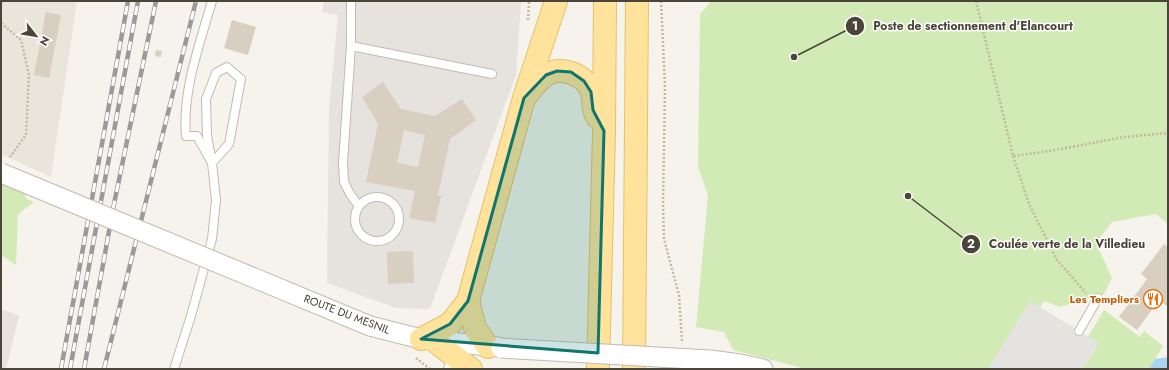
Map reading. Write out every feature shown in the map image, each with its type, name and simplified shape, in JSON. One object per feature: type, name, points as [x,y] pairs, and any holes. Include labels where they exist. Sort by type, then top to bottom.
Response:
[{"type":"main road","points":[[471,369],[440,351],[450,324],[468,301],[524,98],[556,1]]},
{"type":"main road","points":[[598,369],[604,131],[605,1]]},
{"type":"main road","points":[[634,369],[637,1]]},
{"type":"main road","points":[[524,98],[546,75],[557,71],[572,72],[584,81],[592,92],[593,110],[604,131]]},
{"type":"main road","points":[[468,301],[475,328],[495,347]]},
{"type":"main road","points":[[635,336],[646,369]]},
{"type":"street","name":"ROUTE DU MESNIL","points":[[1,173],[370,326],[440,351],[495,347],[710,360],[763,369]]},
{"type":"lane","points":[[212,1],[192,72],[184,120],[186,136],[197,136],[212,163]]},
{"type":"lane","points":[[351,1],[351,46],[343,162],[344,182],[350,194],[359,206]]},
{"type":"lane","points":[[351,46],[492,74]]},
{"type":"lane","points":[[174,369],[191,316],[212,239],[216,200],[207,136],[206,99],[216,73],[227,67],[241,79],[229,144],[212,163]]},
{"type":"lane","points":[[377,197],[390,202],[398,213],[397,227],[394,233],[389,238],[382,241],[367,239],[357,228],[355,221],[359,206],[370,198],[377,197]]},
{"type":"lane","points":[[1079,331],[1098,298]]},
{"type":"path","points":[[661,1],[665,86],[663,195],[664,239],[679,295],[682,347]]},
{"type":"path","points":[[976,1],[1013,156],[1029,204],[1057,260],[1086,294],[1092,308]]},
{"type":"path","points":[[1,23],[21,40],[29,75],[26,135],[12,154],[1,173]]},
{"type":"path","points":[[1013,156],[1050,151],[1124,137],[1168,133]]},
{"type":"highlighted area","points":[[557,71],[571,72],[584,81],[591,92],[593,110],[604,131],[598,353],[421,339],[450,324],[468,301],[524,98],[546,75]]},
{"type":"shaded area","points":[[1,1],[77,1],[51,177],[1,154]]},
{"type":"shaded area","points":[[324,1],[521,1],[516,75],[430,309],[396,308],[327,283],[329,107],[338,15],[322,12]]},
{"type":"shaded area","points":[[1030,301],[1099,343],[1083,369],[988,369]]},
{"type":"shaded area","points":[[1,309],[19,316],[6,369],[1,369]]},
{"type":"green space","points":[[711,1],[1168,1],[1168,224],[1156,214],[1112,222],[1096,243],[1112,278],[1104,294],[1060,307],[1044,301],[1003,369],[802,369],[733,350],[724,332],[696,327],[708,195],[698,167],[700,14]]},
{"type":"green space","points":[[1,183],[24,193],[27,199],[34,202],[18,214],[16,265],[1,255]]},
{"type":"green space","points":[[1104,310],[1140,337],[1144,331],[1163,346],[1149,369],[1083,369],[1099,343],[1088,337]]},
{"type":"water","points":[[1168,357],[1168,369],[1149,369],[1155,359]]},
{"type":"building","points":[[46,12],[61,15],[49,78],[34,75]]},
{"type":"building","points":[[232,20],[256,27],[248,55],[224,48]]},
{"type":"building","points":[[156,50],[162,51],[161,57],[155,56]]},
{"type":"building","points":[[383,82],[401,109],[435,116],[462,99],[476,120],[450,139],[438,195],[441,196],[435,223],[409,218],[415,191],[366,182],[378,124],[362,97]],"holes":[[[404,130],[425,135],[418,167],[397,163]]]},
{"type":"building","points":[[1164,244],[1168,247],[1168,307],[1159,300],[1137,330],[1119,317],[1147,279],[1141,274]]},
{"type":"building","points":[[413,251],[414,283],[388,284],[387,252]]},
{"type":"railway","points":[[61,369],[128,1]]},
{"type":"railway","points":[[70,369],[138,1]]},
{"type":"railway","points":[[84,369],[114,204],[156,1]]},
{"type":"railway","points":[[104,369],[196,1]]},
{"type":"place","name":"Poste de sectionnement d'Elancourt","points":[[794,57]]},
{"type":"place","name":"Coulée verte de la Villedieu","points":[[908,196]]},
{"type":"place","name":"Les Templiers","points":[[1153,299]]}]
